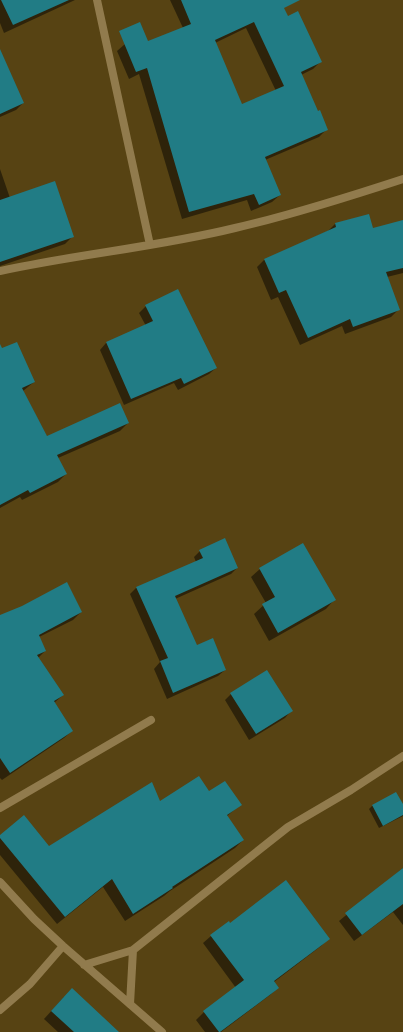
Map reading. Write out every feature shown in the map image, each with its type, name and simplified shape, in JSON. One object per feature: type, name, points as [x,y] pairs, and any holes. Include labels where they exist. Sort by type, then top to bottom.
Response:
[{"type":"street","points":[[97,0],[150,245]]},
{"type":"street","points":[[0,271],[36,263],[150,245],[235,229],[403,179]]},
{"type":"street","points":[[0,808],[151,720]]},
{"type":"street","points":[[84,965],[133,950],[288,826],[351,790],[403,756]]},
{"type":"street","points":[[0,882],[63,946],[162,1032]]},
{"type":"street","points":[[0,1010],[30,984],[63,946]]},
{"type":"street","points":[[130,1004],[133,950]]},
{"type":"building","points":[[1,0],[69,0],[13,25]]},
{"type":"building","points":[[181,0],[300,0],[284,8],[288,16],[298,11],[322,62],[301,72],[328,130],[265,157],[281,195],[259,205],[254,194],[189,212],[147,68],[136,72],[119,31],[140,22],[148,41],[191,24]],"holes":[[[254,22],[284,86],[242,104],[215,40]]]},
{"type":"building","points":[[0,49],[24,103],[0,114]]},
{"type":"building","points":[[55,181],[74,237],[0,262],[0,200]]},
{"type":"building","points":[[369,214],[373,228],[403,220],[403,268],[386,272],[400,310],[353,327],[350,319],[308,338],[286,290],[279,293],[264,259],[336,227],[335,223]]},
{"type":"building","points":[[178,289],[217,368],[184,384],[181,378],[131,399],[106,342],[153,321],[145,305]]},
{"type":"building","points":[[17,342],[35,382],[22,388],[47,436],[120,403],[129,423],[57,455],[67,474],[30,493],[28,490],[0,505],[0,344],[2,348]]},
{"type":"building","points":[[225,538],[238,568],[175,596],[197,645],[213,638],[226,670],[173,693],[160,661],[168,658],[136,587],[203,558],[199,550]]},
{"type":"building","points":[[303,543],[336,600],[278,633],[262,604],[275,597],[259,568]]},
{"type":"building","points":[[67,582],[82,612],[39,635],[46,651],[37,655],[64,695],[54,701],[73,731],[10,773],[0,758],[0,615],[22,606]]},
{"type":"building","points":[[267,670],[293,711],[256,734],[230,693]]},
{"type":"building","points":[[199,776],[209,791],[225,781],[242,805],[227,815],[244,840],[133,914],[112,879],[65,917],[0,838],[0,835],[24,815],[49,846],[152,782],[160,801]]},
{"type":"building","points":[[396,792],[403,804],[403,815],[383,826],[372,805]]},
{"type":"building","points":[[403,868],[403,904],[362,935],[345,913]]},
{"type":"building","points":[[286,880],[330,939],[274,981],[279,988],[219,1032],[203,1011],[244,980],[210,935],[229,921],[230,923]]},
{"type":"building","points":[[72,988],[119,1032],[74,1032],[51,1011]]}]
